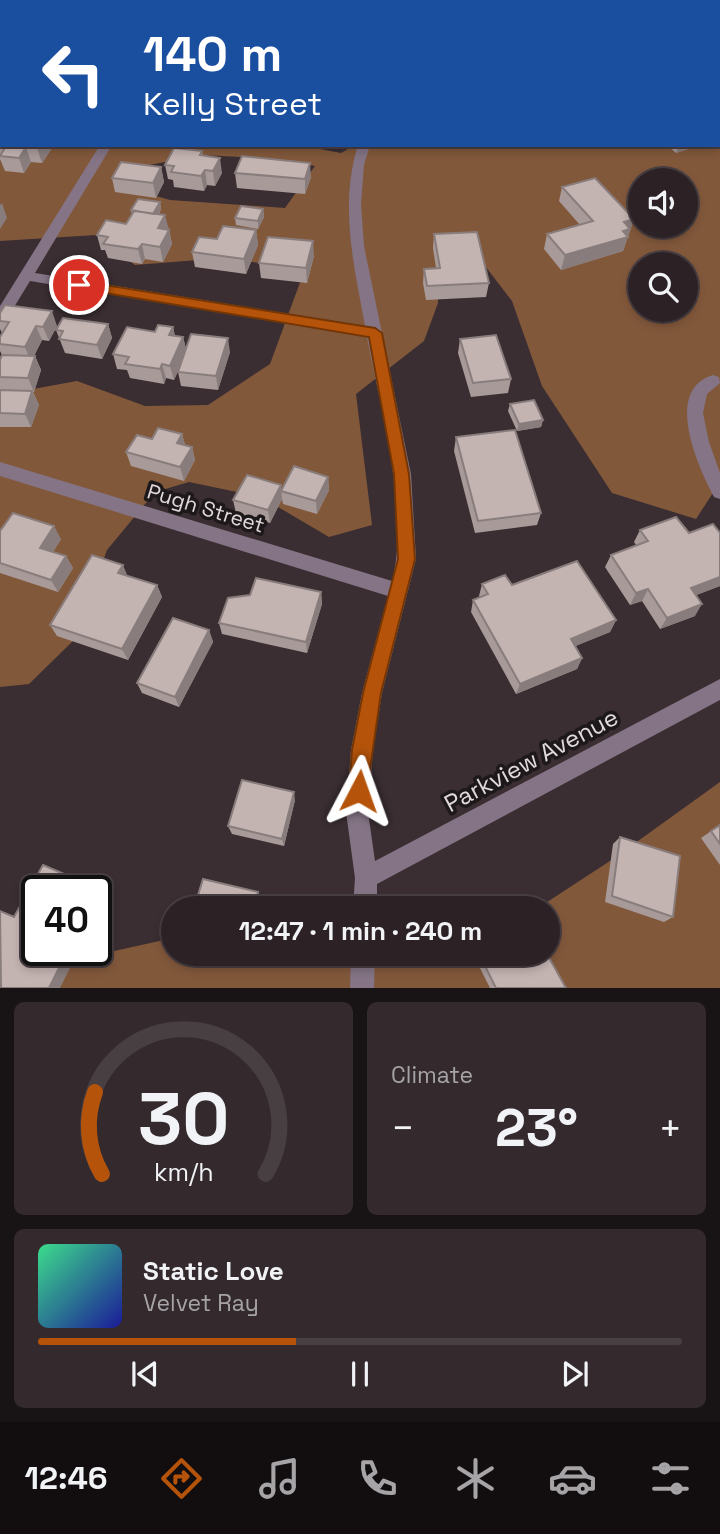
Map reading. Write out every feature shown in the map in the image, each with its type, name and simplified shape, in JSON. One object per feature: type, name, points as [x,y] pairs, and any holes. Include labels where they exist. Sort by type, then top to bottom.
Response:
[{"type":"street","points":[[0,318],[105,147]]},
{"type":"street","points":[[363,147],[358,165],[354,204],[357,246],[402,485],[407,559],[372,693],[362,750],[357,812],[366,878],[365,896]]},
{"type":"street","points":[[26,276],[375,333]]},
{"type":"street","points":[[713,381],[700,391],[695,408],[709,472],[720,492]]},
{"type":"street","name":"Pugh Street","points":[[3,474],[398,591]]},
{"type":"street","name":"Parkview Avenue","points":[[366,878],[720,689]]},
{"type":"street","points":[[362,988],[363,966]]},
{"type":"shaded area","points":[[0,147],[310,147],[341,153],[352,147],[720,147],[720,482],[696,519],[612,493],[542,386],[512,301],[479,258],[437,264],[438,303],[424,341],[356,394],[372,525],[329,537],[261,497],[189,482],[155,492],[107,550],[75,639],[29,684],[0,687],[0,395],[77,381],[145,406],[208,405],[270,364],[305,269],[223,258],[135,265],[96,235],[0,241]],"holes":[[[201,155],[261,158],[315,166],[285,208],[170,200],[135,190],[139,167]]]},
{"type":"shaded area","points":[[720,782],[720,988],[0,988],[0,941],[21,946],[21,966],[112,966],[112,951],[161,941],[161,966],[560,966],[560,896],[556,896]]},
{"type":"building","points":[[5,147],[26,147],[19,158],[0,156]]},
{"type":"building","points":[[174,148],[202,151],[200,155],[220,158],[213,171],[205,170],[201,176],[171,172],[174,166],[165,165]]},
{"type":"building","points":[[242,156],[310,163],[305,179],[235,173]]},
{"type":"building","points":[[121,162],[161,167],[153,183],[112,178]]},
{"type":"building","points":[[595,178],[628,213],[628,221],[624,222],[628,230],[623,231],[628,237],[565,255],[547,234],[593,221],[562,187]]},
{"type":"building","points":[[138,199],[160,202],[153,214],[131,210]]},
{"type":"building","points":[[241,206],[263,209],[258,221],[235,218]]},
{"type":"building","points":[[134,211],[165,215],[158,228],[169,230],[160,247],[142,244],[138,249],[103,244],[108,237],[97,235],[106,220],[126,224]]},
{"type":"building","points":[[223,226],[256,230],[244,259],[192,252],[199,237],[217,239]]},
{"type":"building","points":[[477,232],[489,283],[427,286],[424,269],[440,268],[434,234]]},
{"type":"building","points":[[268,237],[313,241],[306,268],[259,263]]},
{"type":"building","points":[[5,305],[52,311],[43,327],[36,326],[25,347],[0,344],[0,337],[9,322],[0,321],[0,313]]},
{"type":"building","points":[[63,318],[108,324],[97,345],[59,339],[63,331],[56,330]]},
{"type":"building","points":[[158,325],[173,327],[169,335],[183,337],[170,366],[162,364],[160,369],[125,364],[129,357],[113,354],[127,327],[155,332]]},
{"type":"building","points":[[191,334],[228,338],[216,376],[178,372]]},
{"type":"building","points":[[496,335],[511,379],[473,383],[460,339]]},
{"type":"building","points":[[2,355],[35,356],[28,378],[0,377]]},
{"type":"building","points":[[0,390],[32,391],[25,414],[0,413]]},
{"type":"building","points":[[534,400],[543,420],[519,424],[510,404]]},
{"type":"building","points":[[158,428],[182,434],[177,443],[192,447],[180,467],[126,452],[137,435],[152,439]]},
{"type":"building","points":[[515,430],[541,513],[478,521],[456,437]]},
{"type":"building","points":[[294,466],[328,477],[316,501],[281,491]]},
{"type":"building","points":[[247,475],[281,485],[268,510],[233,500]]},
{"type":"building","points":[[13,513],[54,526],[40,548],[66,556],[51,580],[0,563],[0,531]]},
{"type":"building","points":[[676,517],[689,533],[713,524],[720,533],[720,577],[691,588],[702,604],[667,618],[648,589],[636,593],[611,555],[648,541],[640,530]]},
{"type":"building","points":[[92,555],[123,565],[118,573],[157,585],[122,649],[50,625]]},
{"type":"building","points":[[577,561],[616,620],[571,639],[582,658],[520,684],[473,600],[488,594],[482,584],[505,575],[512,585]]},
{"type":"building","points":[[256,578],[321,592],[306,642],[219,623],[228,598],[250,595]]},
{"type":"building","points":[[173,618],[209,630],[175,697],[137,683]]},
{"type":"building","points":[[242,780],[294,792],[282,839],[228,826]]},
{"type":"building","points":[[720,825],[720,844],[711,831]]},
{"type":"building","points":[[620,837],[680,856],[673,917],[612,896]]},
{"type":"building","points":[[43,865],[66,875],[37,875]]},
{"type":"building","points":[[203,879],[258,892],[257,896],[198,896]]},
{"type":"building","points":[[21,904],[21,966],[60,966],[49,988],[1,988],[0,911],[14,917]]},
{"type":"building","points":[[485,966],[554,966],[566,988],[496,988]]},
{"type":"route","points":[[79,285],[375,333],[401,474],[407,559],[372,693],[362,750],[359,791]]}]
